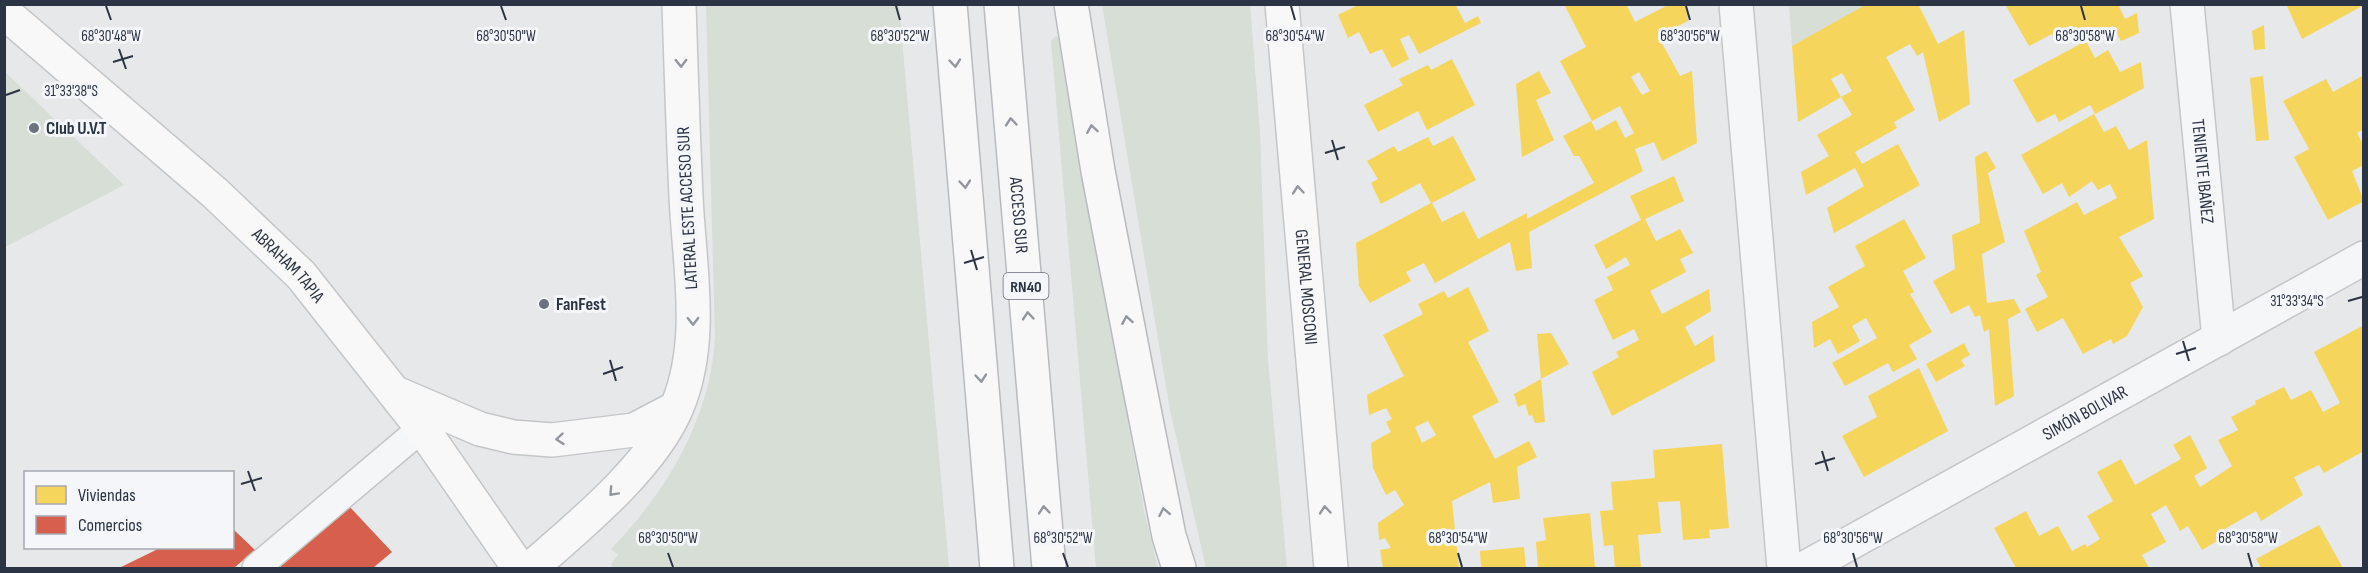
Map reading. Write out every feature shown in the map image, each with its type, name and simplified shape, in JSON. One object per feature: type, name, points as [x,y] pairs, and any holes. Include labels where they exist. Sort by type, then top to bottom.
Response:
[{"type":"main road","name":"LATERAL ESTE ACCESO SUR","points":[[531,568],[612,494],[662,434],[676,408],[685,383],[693,341],[680,4]]},
{"type":"main road","points":[[950,4],[997,568]]},
{"type":"main road","name":"ACCESO SUR","points":[[1001,4],[1049,568]]},
{"type":"main road","points":[[1071,4],[1098,171],[1169,536],[1179,568]]},
{"type":"main road","name":"GENERAL MOSCONI","points":[[1282,4],[1331,568]]},
{"type":"main road","name":"ABRAHAM TAPIA","points":[[4,12],[215,193],[301,275],[396,393],[519,568]]},
{"type":"main road","points":[[396,393],[480,429],[513,436],[552,440],[634,430],[676,408]]},
{"type":"street","points":[[1736,4],[1784,568]]},
{"type":"street","name":"TENIENTE IBAÑEZ","points":[[2187,4],[2218,339]]},
{"type":"street","name":"SIMÓN BOLIVAR","points":[[1805,568],[2364,258]]},
{"type":"lane","points":[[256,568],[422,428]]},
{"type":"shaded area","points":[[706,5],[899,5],[949,568],[612,568],[611,564],[618,555],[611,549],[650,503],[682,452],[705,396],[712,367],[715,337]]},
{"type":"shaded area","points":[[1102,5],[1250,5],[1260,132],[1268,360],[1287,568],[1206,568],[1170,410]]},
{"type":"shaded area","points":[[1789,5],[1867,5],[1792,46]]},
{"type":"shaded area","points":[[1056,36],[1059,38],[1144,510],[1158,568],[1096,568],[1051,41]]},
{"type":"shaded area","name":"Club U.V.T","points":[[5,72],[124,185],[4,247]]},
{"type":"building: Viviendas","points":[[1360,4],[1455,4],[1465,23],[1478,16],[1481,23],[1419,54],[1409,35],[1400,39],[1409,59],[1392,68],[1382,49],[1370,54],[1359,32],[1348,38],[1338,15]]},
{"type":"building: Viviendas","points":[[1564,4],[1626,4],[1635,22],[1670,4],[1687,4],[1688,21],[1658,36],[1680,76],[1692,71],[1697,143],[1662,161],[1654,142],[1635,149],[1643,171],[1529,232],[1532,268],[1516,271],[1510,242],[1435,283],[1424,263],[1406,272],[1411,281],[1370,303],[1359,286],[1356,243],[1431,203],[1420,183],[1381,204],[1371,183],[1378,179],[1367,161],[1394,146],[1398,152],[1428,137],[1433,146],[1453,136],[1476,180],[1432,203],[1442,222],[1464,211],[1478,239],[1527,213],[1527,219],[1594,183],[1579,156],[1574,156],[1563,136],[1591,121],[1596,131],[1616,120],[1625,138],[1634,133],[1620,106],[1592,121],[1560,61],[1586,47]],"holes":[[[1639,72],[1650,91],[1642,95],[1631,77]]]},
{"type":"building: Viviendas","points":[[1867,4],[1918,4],[1938,44],[1964,30],[1970,104],[1939,122],[1923,52],[1917,56],[1910,44],[1886,57],[1915,110],[1894,122],[1897,128],[1855,152],[1862,164],[1898,144],[1920,185],[1834,233],[1827,208],[1864,186],[1855,168],[1806,195],[1801,172],[1829,156],[1817,135],[1852,115],[1841,97],[1798,122],[1792,46]],"holes":[[[1842,73],[1852,91],[1841,97],[1831,79]]]},
{"type":"building: Viviendas","points":[[2009,4],[2118,4],[2125,19],[2137,13],[2139,33],[2121,41],[2113,26],[2088,39],[2082,29],[2057,43],[2052,34],[2029,46],[2006,6]]},
{"type":"building: Viviendas","points":[[2286,4],[2364,4],[2364,5],[2302,39]]},
{"type":"building: Viviendas","points":[[2264,25],[2265,49],[2254,50],[2252,31]]},
{"type":"building: Viviendas","points":[[2086,41],[2095,58],[2108,50],[2120,72],[2141,62],[2144,88],[2095,114],[2090,105],[2059,122],[2055,114],[2037,123],[2013,80]]},
{"type":"building: Viviendas","points":[[1452,59],[1475,105],[1427,130],[1418,111],[1378,132],[1364,105],[1403,85],[1399,79],[1428,65],[1431,70]]},
{"type":"building: Viviendas","points":[[1539,71],[1551,93],[1536,100],[1554,140],[1522,157],[1516,84]]},
{"type":"building: Viviendas","points":[[2364,75],[2364,129],[2357,133],[2364,146],[2364,165],[2352,171],[2364,201],[2328,220],[2294,157],[2309,149],[2283,101],[2326,79],[2333,92]]},
{"type":"building: Viviendas","points":[[2263,76],[2269,140],[2256,141],[2250,78]]},
{"type":"building: Viviendas","points":[[2094,114],[2104,132],[2116,126],[2129,150],[2147,140],[2154,219],[2119,237],[2143,276],[2130,283],[2143,307],[2127,336],[2113,344],[2111,339],[2083,354],[2063,318],[2037,332],[2025,309],[2048,297],[2036,275],[2041,272],[2024,231],[2077,202],[2084,215],[2117,198],[2110,184],[2098,190],[2092,181],[2069,197],[2062,183],[2043,194],[2021,155]]},
{"type":"building: Viviendas","points":[[1986,151],[1996,168],[1988,173],[2005,242],[1982,254],[1987,303],[2014,299],[2021,312],[2008,319],[2014,396],[1995,406],[1989,329],[1984,332],[1980,315],[1975,317],[1969,305],[1951,314],[1933,281],[1955,269],[1952,235],[1980,223],[1975,157]]},
{"type":"building: Viviendas","points":[[1674,176],[1684,201],[1645,219],[1656,241],[1680,229],[1693,253],[1680,259],[1686,272],[1650,291],[1662,314],[1709,289],[1711,311],[1685,327],[1695,346],[1713,335],[1715,361],[1612,416],[1592,372],[1619,357],[1616,352],[1639,340],[1634,329],[1613,340],[1594,300],[1613,290],[1607,277],[1630,265],[1626,257],[1606,269],[1594,245],[1641,220],[1630,196]]},
{"type":"building: Viviendas","points":[[1904,219],[1926,258],[1903,271],[1914,292],[1910,294],[1932,332],[1909,345],[1917,359],[1893,372],[1888,363],[1845,386],[1832,363],[1877,338],[1866,318],[1852,326],[1860,341],[1838,354],[1830,339],[1814,348],[1812,322],[1839,307],[1828,287],[1865,266],[1855,246]]},
{"type":"building: Viviendas","points":[[1468,287],[1489,331],[1468,342],[1499,402],[1472,416],[1495,459],[1529,441],[1537,457],[1517,467],[1520,499],[1493,503],[1490,482],[1452,501],[1459,568],[1383,568],[1380,550],[1391,548],[1385,538],[1379,540],[1378,523],[1404,505],[1395,490],[1386,495],[1373,468],[1371,443],[1391,432],[1386,422],[1392,419],[1386,408],[1369,415],[1367,395],[1404,376],[1383,335],[1423,314],[1418,304],[1444,291],[1448,298]],"holes":[[[1428,421],[1436,435],[1422,443],[1415,427]]]},
{"type":"building: Viviendas","points":[[2364,325],[2364,451],[2324,473],[2319,465],[2294,477],[2303,495],[2261,521],[2256,511],[2221,531],[2224,537],[2202,550],[2188,526],[2180,531],[2166,505],[2151,514],[2166,542],[2142,555],[2149,568],[2016,568],[1994,528],[2026,511],[2039,536],[2058,526],[2072,551],[2085,544],[2087,547],[2100,539],[2087,516],[2113,501],[2097,472],[2121,459],[2135,485],[2181,459],[2173,445],[2190,435],[2207,468],[2194,476],[2200,487],[2232,466],[2218,440],[2238,430],[2231,417],[2256,404],[2255,401],[2284,387],[2291,400],[2311,390],[2323,412],[2340,403],[2314,352]]},
{"type":"building: Viviendas","points":[[1551,333],[1569,364],[1541,379],[1537,334]]},
{"type":"building: Viviendas","points":[[1964,343],[1970,355],[1961,360],[1965,366],[1936,382],[1926,364]]},
{"type":"building: Viviendas","points":[[1919,368],[1948,431],[1864,477],[1842,436],[1877,417],[1868,396]]},
{"type":"building: Viviendas","points":[[1541,379],[1545,422],[1535,423],[1532,415],[1529,416],[1525,404],[1518,407],[1514,394]]},
{"type":"building: Viviendas","points":[[1722,444],[1729,528],[1709,530],[1710,538],[1683,540],[1680,501],[1658,502],[1661,533],[1638,535],[1641,568],[1615,568],[1613,545],[1604,546],[1600,511],[1613,510],[1611,482],[1655,478],[1653,450]]},
{"type":"building: Viviendas","points":[[1590,513],[1595,567],[1538,568],[1536,542],[1546,540],[1543,518]]},
{"type":"building: Viviendas","points":[[2319,525],[2343,568],[2261,568],[2256,559]]},
{"type":"building: Viviendas","points":[[1524,547],[1526,568],[1481,568],[1480,551]]},
{"type":"building: Comercios","points":[[348,505],[392,552],[373,568],[277,568]]},
{"type":"building: Comercios","points":[[234,530],[255,550],[234,568],[119,568],[158,549],[234,549]]},
{"type":"place","name":"Club U.V.T","points":[[34,128]]},
{"type":"place","name":"FanFest","points":[[544,304]]}]
